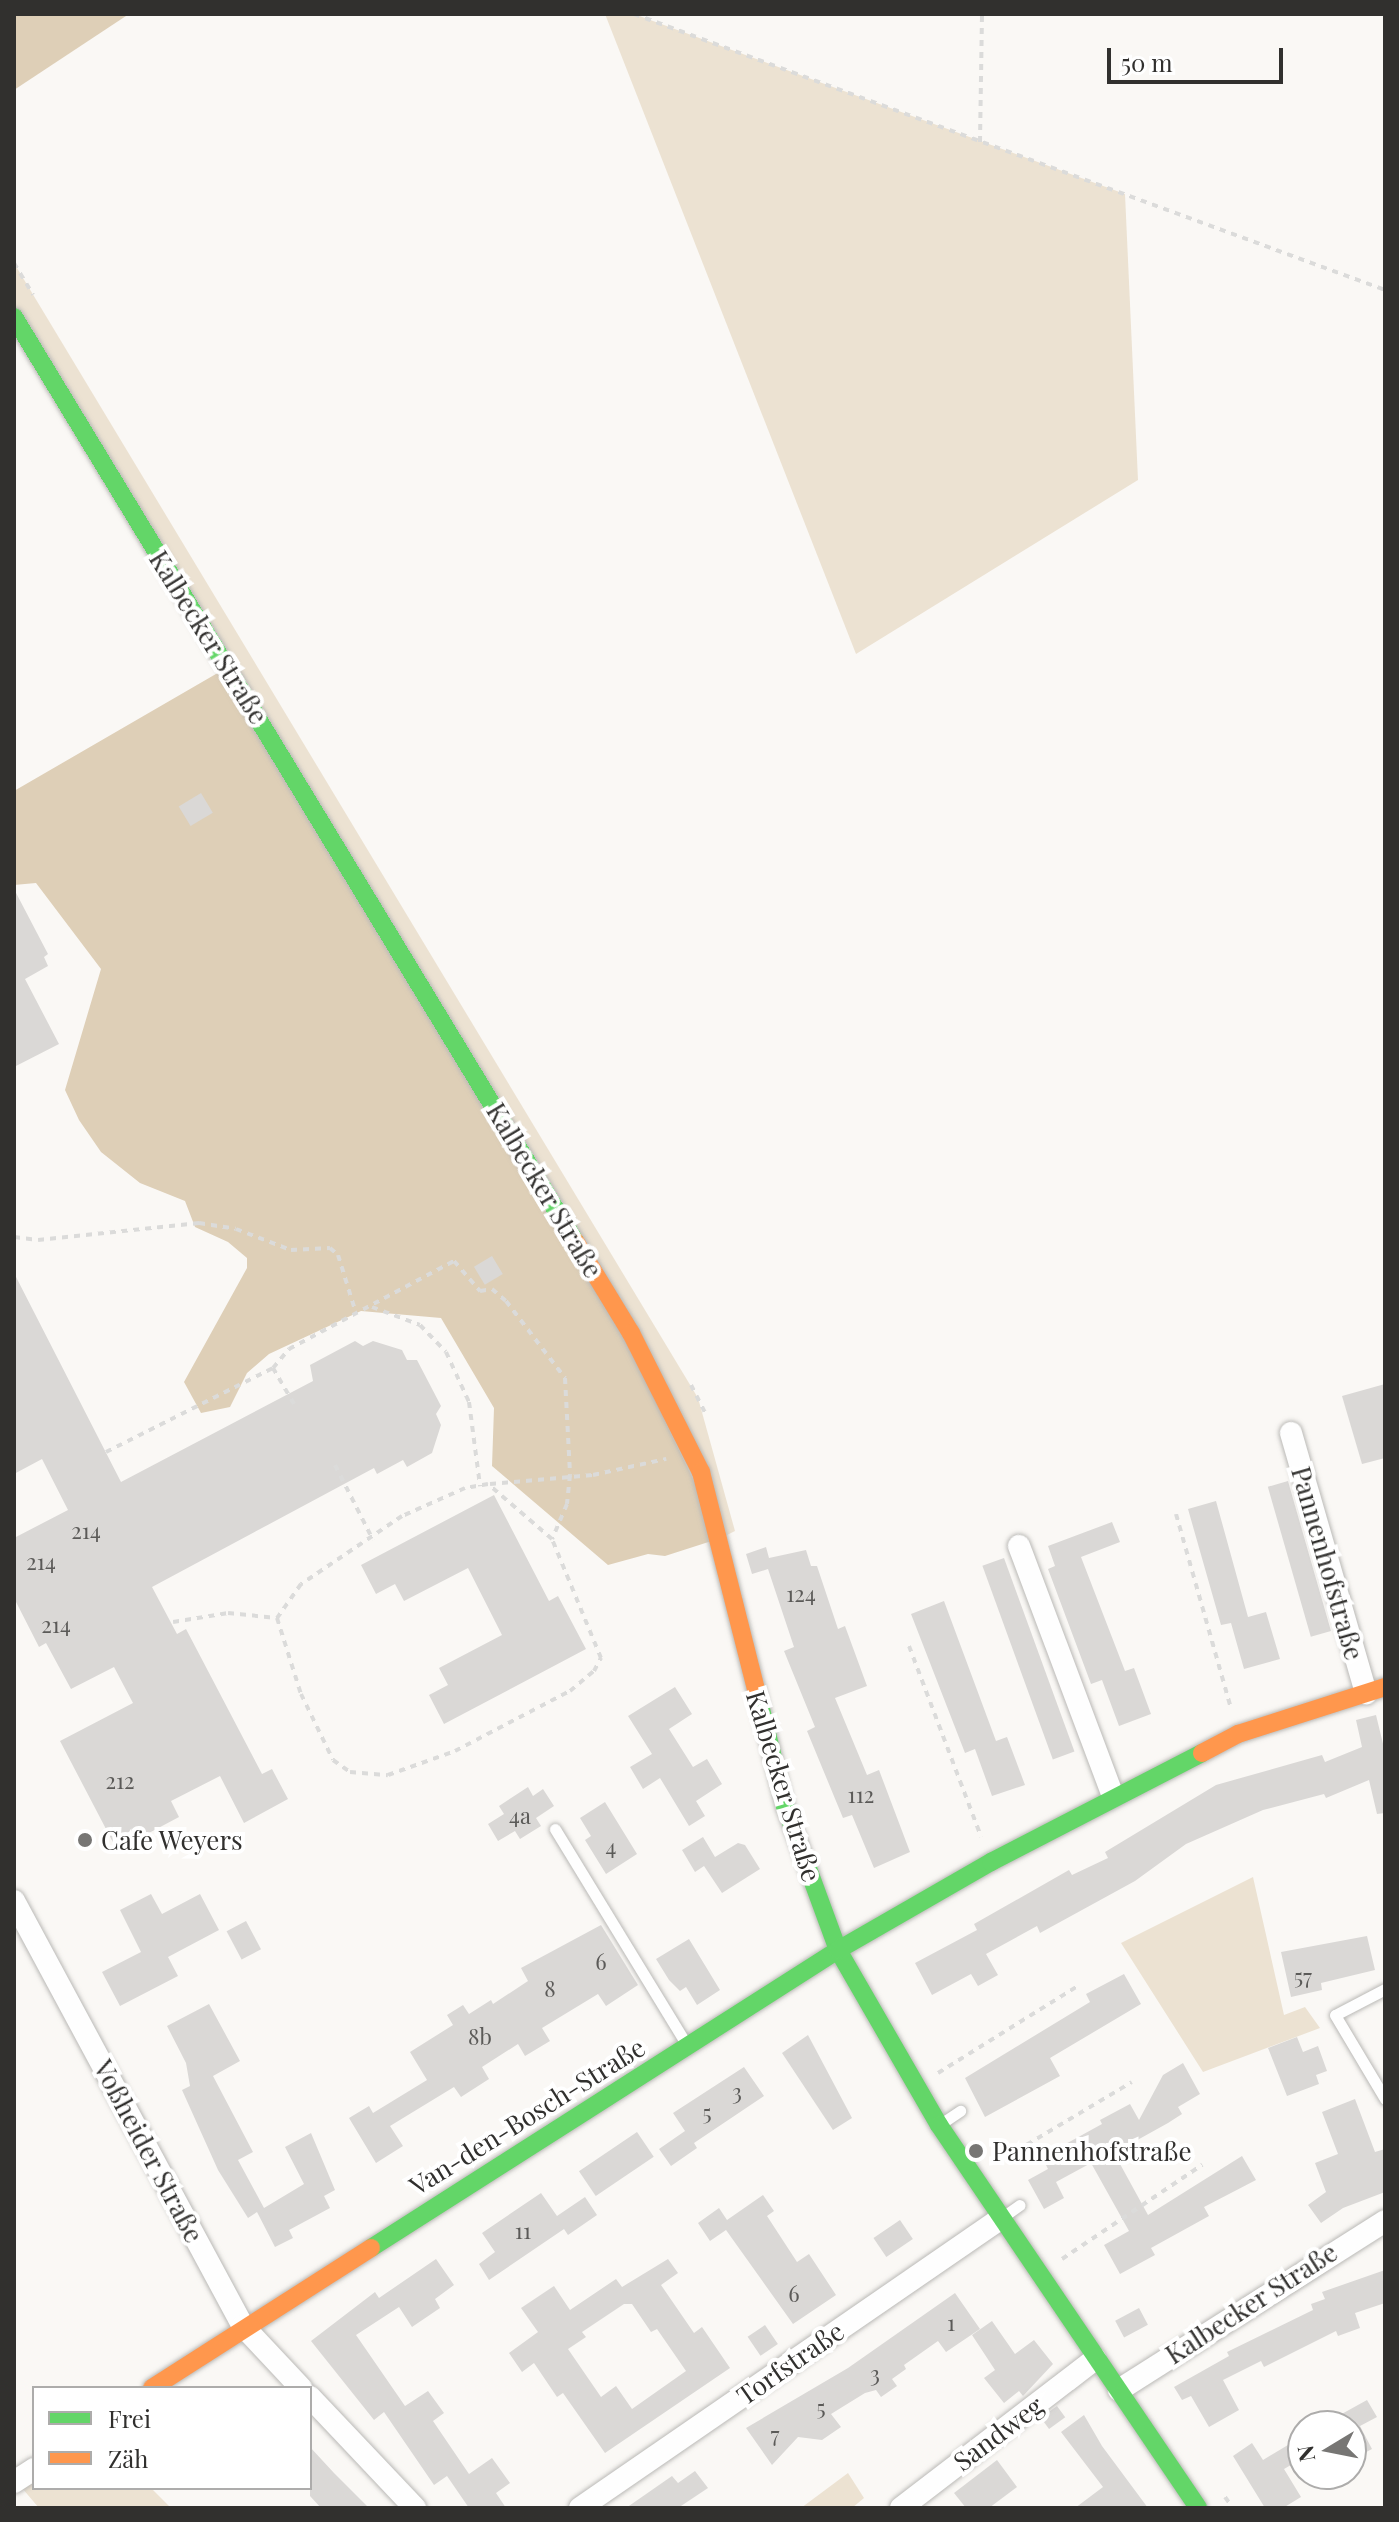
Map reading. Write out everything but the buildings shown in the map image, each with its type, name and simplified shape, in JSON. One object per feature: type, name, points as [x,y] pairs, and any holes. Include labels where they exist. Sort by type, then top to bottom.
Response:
[{"type":"street","name":"Kalbecker Straße","points":[[14,317],[587,1258],[693,1453],[721,1538],[785,1806],[838,1950],[939,2125],[1198,2508]]},
{"type":"street","name":"Pannenhofstraße","points":[[838,1950],[1112,1794],[1238,1734],[1376,1690],[1291,1433]]},
{"type":"street","points":[[1019,1546],[1112,1794]]},
{"type":"street","name":"Voßheider Straße","points":[[14,1901],[243,2326],[299,2386]]},
{"type":"street","name":"Van-den-Bosch-Straße","points":[[155,2386],[243,2326],[838,1950]]},
{"type":"street","name":"Torfstraße","points":[[580,2508],[1000,2219]]},
{"type":"street","name":"Kalbecker Straße","points":[[1119,2390],[1385,2221]]},
{"type":"street","name":"Sandweg","points":[[901,2508],[1095,2359]]},
{"type":"street","points":[[312,2399],[415,2508]]},
{"type":"street","points":[[14,2482],[32,2470]]},
{"type":"lane","points":[[555,1829],[688,2045]]},
{"type":"lane","points":[[1385,1989],[1335,2015],[1385,2099]]},
{"type":"lane","points":[[939,2125],[960,2111]]},
{"type":"lane","points":[[1000,2219],[1020,2205]]},
{"type":"path","points":[[634,14],[1385,290]]},
{"type":"path","points":[[980,142],[982,14]]},
{"type":"path","points":[[14,1237],[38,1240],[199,1223],[236,1229],[291,1250],[330,1248],[338,1255],[356,1313]]},
{"type":"path","points":[[106,1452],[273,1368],[289,1349],[454,1261],[480,1291],[492,1289],[565,1378],[570,1475],[567,1504],[552,1539]]},
{"type":"path","points":[[370,1306],[420,1325],[446,1352],[469,1402],[480,1486]]},
{"type":"path","points":[[273,1368],[294,1404]]},
{"type":"path","points":[[277,1618],[301,1584],[373,1540],[402,1516],[488,1484],[570,1475],[693,1453]]},
{"type":"path","points":[[335,1465],[373,1540]]},
{"type":"path","points":[[277,1618],[301,1694],[333,1760],[350,1772],[388,1775],[455,1751],[570,1691],[594,1671],[601,1649],[552,1539],[488,1484]]},
{"type":"path","points":[[1176,1514],[1238,1734]]},
{"type":"path","points":[[173,1622],[228,1613],[277,1618]]},
{"type":"path","points":[[909,1646],[991,1862]]},
{"type":"path","points":[[936,2074],[1076,1987]]},
{"type":"path","points":[[994,2164],[1132,2082]]},
{"type":"path","points":[[1060,2260],[1202,2165]]},
{"type":"shaded area","points":[[14,14],[129,14],[14,90]]},
{"type":"shaded area","points":[[605,14],[634,14],[1125,194],[1138,480],[856,654]]},
{"type":"shaded area","points":[[14,263],[698,1398],[735,1531],[721,1538],[14,317]]},
{"type":"shaded area","points":[[228,667],[587,1258],[721,1538],[665,1556],[648,1554],[608,1565],[492,1466],[494,1408],[441,1318],[361,1311],[269,1354],[247,1373],[230,1407],[201,1413],[184,1382],[247,1268],[247,1258],[228,1242],[195,1227],[185,1201],[140,1183],[101,1152],[79,1120],[65,1090],[101,969],[36,883],[14,885],[14,791]]},
{"type":"shaded area","points":[[1253,1877],[1284,2015],[1305,2007],[1320,2028],[1203,2072],[1121,1943]]},
{"type":"shaded area","points":[[32,2470],[32,2490],[153,2490],[171,2508],[39,2508],[16,2481]]},
{"type":"shaded area","points":[[848,2473],[864,2498],[852,2508],[801,2508]]},
{"type":"traffic: fast","points":[[14,317],[575,1241]]},
{"type":"traffic: fast","points":[[756,1689],[785,1806],[838,1950],[939,2125],[1198,2508]]},
{"type":"traffic: fast","points":[[371,2248],[838,1950],[991,1862],[1202,1753]]},
{"type":"traffic: slow","points":[[575,1241],[631,1333],[701,1472],[756,1689]]},
{"type":"traffic: slow","points":[[1202,1753],[1238,1734],[1385,1687]]},
{"type":"traffic: slow","points":[[155,2386],[371,2248]]},
{"type":"place","name":"Cafe Weyers","points":[[85,1840]]},
{"type":"place","name":"Pannenhofstraße","points":[[976,2151]]}]
